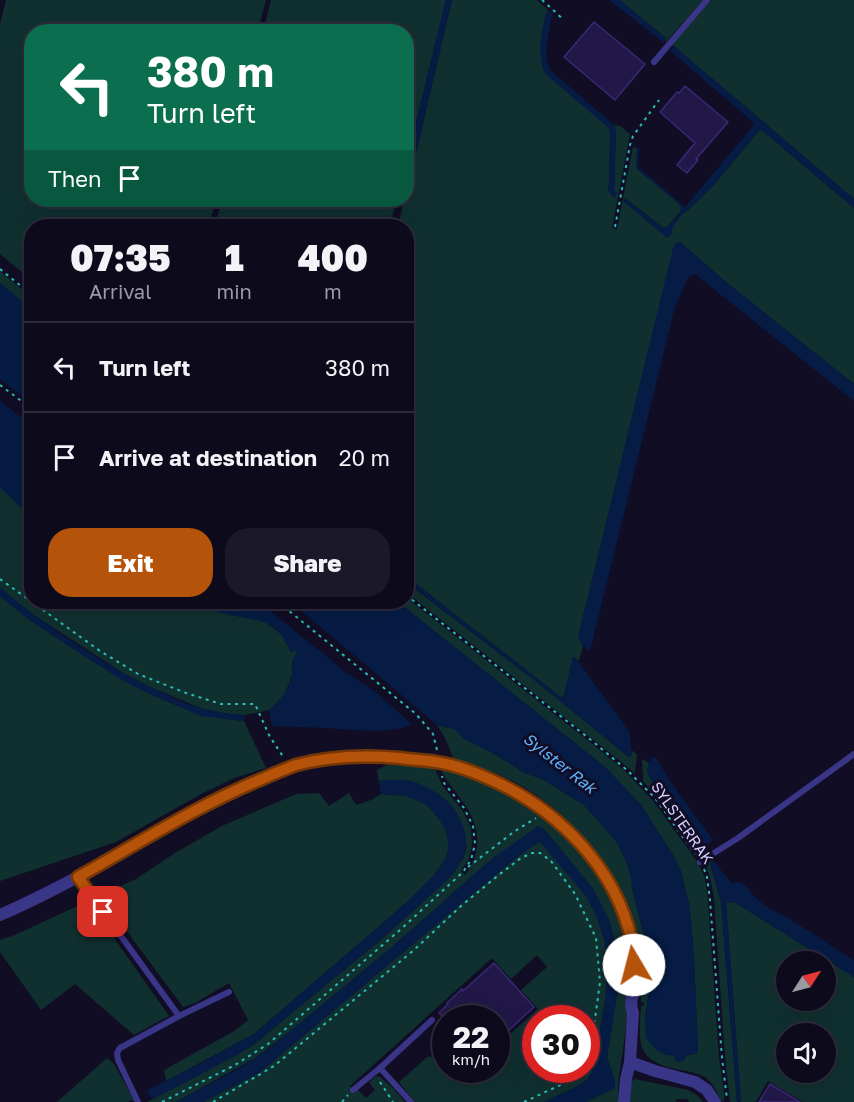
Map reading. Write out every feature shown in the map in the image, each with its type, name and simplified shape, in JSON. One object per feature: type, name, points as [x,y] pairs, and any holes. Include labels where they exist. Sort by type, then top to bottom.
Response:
[{"type":"street","points":[[0,915],[78,877],[200,807],[291,767],[339,757],[379,757],[437,762],[461,768],[529,798],[568,830],[605,876],[625,916],[631,939],[634,990],[631,998],[633,1013],[630,1062],[624,1102]]},
{"type":"street","points":[[630,1062],[695,1082],[707,1090],[715,1102]]},
{"type":"lane","points":[[654,62],[707,0]]},
{"type":"lane","points":[[700,862],[738,838],[854,754]]},
{"type":"lane","points":[[78,877],[179,1016]]},
{"type":"lane","points":[[138,1102],[120,1067],[117,1053],[120,1048],[229,992]]},
{"type":"lane","points":[[353,1090],[432,1020]]},
{"type":"lane","points":[[380,1068],[411,1102]]},
{"type":"path","points":[[542,0],[564,20]]},
{"type":"path","points":[[615,227],[630,144],[633,136],[660,100]]},
{"type":"path","points":[[0,269],[24,288]]},
{"type":"path","points":[[0,385],[24,403]]},
{"type":"path","points":[[0,579],[24,596]]},
{"type":"path","name":"SYLSTERRAK","points":[[414,601],[628,771],[654,798],[700,862],[707,877],[709,889],[727,1102]]},
{"type":"path","points":[[42,609],[100,651],[138,674],[221,704],[255,704],[270,737],[291,767]]},
{"type":"path","points":[[287,609],[423,721],[433,734],[437,747],[437,762],[444,783],[464,808],[473,826],[475,844],[471,860],[465,869]]},
{"type":"path","points":[[162,1102],[235,1065],[268,1044],[400,930],[465,869],[531,820],[548,812]]},
{"type":"path","points":[[213,1102],[274,1066],[414,950],[500,873],[532,853],[540,853],[551,861],[575,894],[596,938],[600,982],[597,1005]]},
{"type":"path","points":[[373,1072],[393,1102]]},
{"type":"path","points":[[524,1102],[565,1083]]},
{"type":"green space","points":[[6,0],[266,0],[260,24],[24,24],[24,207],[214,207],[211,219],[24,219],[24,274],[0,254],[0,24]]},
{"type":"green space","points":[[271,0],[446,0],[414,130],[414,24],[265,24]]},
{"type":"green space","points":[[452,0],[537,0],[548,10],[545,17],[542,67],[609,128],[608,190],[615,197],[617,193],[614,191],[616,132],[614,125],[620,126],[630,134],[612,228],[617,229],[633,147],[637,148],[637,169],[681,205],[681,211],[667,227],[662,227],[625,198],[667,238],[680,216],[712,187],[761,130],[854,208],[854,384],[726,282],[680,242],[675,244],[578,637],[583,646],[579,661],[573,657],[564,696],[561,697],[414,582],[414,219],[400,219],[402,207],[414,207],[414,161]]},
{"type":"green space","points":[[620,0],[703,0],[666,42],[666,38]]},
{"type":"green space","points":[[711,0],[854,0],[854,199],[674,46],[671,46]]},
{"type":"green space","points":[[220,207],[394,207],[392,219],[217,219]]},
{"type":"green space","points":[[0,271],[24,291],[24,303],[0,283]]},
{"type":"green space","points":[[0,487],[24,510],[24,608],[0,588]]},
{"type":"green space","points":[[414,588],[533,679],[629,757],[632,755],[631,750],[637,754],[635,773],[414,599]]},
{"type":"green space","points":[[0,596],[67,645],[145,691],[183,708],[244,721],[266,768],[234,778],[201,794],[116,842],[0,881]]},
{"type":"green space","points":[[414,604],[625,771],[654,802],[698,863],[705,878],[708,900],[719,1058],[724,1092],[722,1102],[706,1078],[653,1061],[642,1048],[640,1019],[641,1006],[644,1006],[644,1003],[641,1002],[641,962],[638,938],[631,914],[608,868],[574,827],[534,794],[513,781],[453,758],[437,725],[448,728],[412,684],[465,739],[525,773],[542,779],[584,805],[617,842],[631,876],[646,944],[649,992],[645,1018],[666,1055],[692,1055],[698,1051],[694,957],[690,909],[682,874],[676,860],[642,806],[605,767],[407,609],[414,609]]},
{"type":"green space","points":[[26,609],[207,609],[263,621],[282,635],[291,652],[295,650],[297,652],[292,661],[292,675],[284,696],[269,710],[245,715],[229,714],[203,709],[150,687],[123,673]]},
{"type":"green space","points":[[642,759],[649,763],[647,770],[701,849],[706,846],[709,852],[700,856],[662,803],[643,781]]},
{"type":"green space","points":[[387,765],[434,766],[442,785],[462,810],[471,827],[472,844],[469,859],[461,871],[465,875],[471,867],[477,849],[477,831],[470,814],[441,770],[490,786],[529,807],[551,823],[588,864],[604,888],[616,913],[624,939],[628,965],[628,1009],[619,1077],[619,1102],[586,1102],[615,1088],[607,1057],[620,964],[610,922],[594,890],[543,828],[494,857],[392,947],[257,1057],[176,1102],[147,1102],[253,1045],[384,937],[450,877],[463,859],[467,846],[440,795],[411,781],[382,780],[379,782],[377,770]]},
{"type":"green space","points":[[319,793],[329,806],[349,793],[356,805],[381,794],[406,796],[426,804],[440,820],[447,834],[449,847],[445,860],[434,875],[407,902],[254,1034],[166,1081],[164,1070],[236,1030],[248,1020],[229,983],[195,1003],[183,1007],[100,895],[136,879],[222,826],[296,794]]},
{"type":"green space","points":[[538,842],[543,843],[586,896],[597,918],[605,942],[608,969],[600,1031],[600,1005],[534,1005],[521,990],[547,967],[537,955],[511,979],[492,958],[440,1005],[432,1005],[432,1012],[350,1086],[354,1092],[357,1089],[366,1098],[375,1090],[369,1082],[379,1076],[405,1102],[203,1102],[259,1073],[518,856]]},
{"type":"green space","points":[[712,859],[710,864],[721,902],[737,1102],[730,1102],[714,898],[705,865]]},
{"type":"green space","points":[[88,901],[169,1016],[134,1035],[75,984],[41,1010],[0,952],[0,940]]},
{"type":"green space","points":[[734,902],[812,951],[776,951],[776,1011],[836,1011],[836,966],[854,977],[854,1102],[803,1102],[768,1081],[756,1102],[741,1102],[726,903]]},
{"type":"green space","points":[[522,1023],[522,1083],[583,1083],[544,1102],[415,1102],[399,1082],[427,1057],[432,1056],[432,1083],[510,1083],[510,1034]]},
{"type":"green space","points":[[107,1058],[114,1064],[135,1102],[131,1100],[128,1102],[57,1102]]},
{"type":"green space","points":[[635,1079],[688,1090],[703,1102],[676,1099],[676,1102],[628,1102],[631,1082]]},
{"type":"water","points":[[446,0],[452,0],[414,161],[414,130]]},
{"type":"water","points":[[609,0],[620,0],[666,38],[663,42]]},
{"type":"water","points":[[548,10],[553,14],[547,52],[551,71],[614,125],[616,131],[614,190],[617,193],[615,198],[608,190],[609,128],[546,75],[543,68],[540,52],[543,25]]},
{"type":"water","points":[[674,46],[854,199],[854,208],[761,130],[712,187],[679,218],[674,224],[672,234],[667,238],[624,202],[624,198],[662,227],[667,227],[679,214],[680,205],[637,169],[637,148],[639,148],[638,167],[685,207],[754,125],[670,51]]},
{"type":"water","points":[[676,242],[680,242],[726,282],[854,384],[854,401],[696,275],[690,275],[675,307],[590,651],[583,646],[578,637]]},
{"type":"water","points":[[0,283],[24,303],[24,398],[0,379]]},
{"type":"water","points":[[0,401],[24,420],[24,510],[0,487]]},
{"type":"water","points":[[414,582],[561,697],[564,696],[573,657],[575,657],[629,731],[632,754],[629,757],[414,587]]},
{"type":"water","points":[[0,588],[24,606],[24,609],[121,672],[194,706],[245,715],[244,721],[201,716],[147,693],[120,679],[28,619],[0,596]]},
{"type":"water","points":[[207,609],[268,609],[347,673],[373,690],[412,724],[396,729],[375,731],[272,726],[269,710],[289,685],[293,660],[297,652],[295,650],[292,653],[280,633],[267,623]]},
{"type":"water","name":"Sylster Rak","points":[[299,609],[407,609],[605,767],[642,806],[676,860],[682,874],[690,909],[698,1051],[696,1054],[687,1055],[684,1061],[676,1062],[674,1056],[657,1050],[649,1043],[646,1036],[645,1018],[649,992],[646,944],[631,876],[617,842],[584,805],[542,779],[525,773],[464,739],[454,729],[437,725]]},
{"type":"water","points":[[653,757],[656,758],[713,840],[701,849],[649,777],[648,767]]},
{"type":"water","points":[[382,780],[415,782],[435,792],[452,805],[461,821],[466,839],[465,851],[460,864],[439,888],[380,940],[253,1045],[153,1099],[147,1090],[254,1034],[407,902],[434,875],[445,860],[449,847],[447,834],[440,820],[426,804],[406,796],[381,794],[379,782]]},
{"type":"water","points":[[540,826],[594,890],[610,922],[620,964],[607,1057],[615,1080],[615,1088],[586,1102],[544,1102],[583,1083],[600,1083],[600,1031],[608,969],[605,942],[586,896],[540,842],[518,856],[259,1073],[203,1102],[176,1102],[236,1070],[267,1050],[392,947],[494,857]]},
{"type":"water","points":[[714,861],[731,883],[740,882],[764,905],[854,961],[854,977],[836,966],[836,951],[812,951],[734,902],[726,903],[741,1102],[737,1101],[721,902],[710,863]]},
{"type":"building","points":[[594,22],[645,64],[615,100],[564,57]]},
{"type":"building","points":[[685,86],[728,122],[687,173],[677,165],[695,143],[660,112]]},
{"type":"building","points":[[494,963],[532,1005],[522,1005],[522,1018],[510,1029],[510,1005],[447,1005],[462,989],[463,991]]},
{"type":"building","points":[[770,1084],[800,1102],[759,1102]]},
{"type":"route","points":[[103,912],[78,877],[221,797],[296,765],[339,757],[379,757],[437,762],[488,778],[529,798],[568,830],[605,876],[625,916],[634,965]]}]
